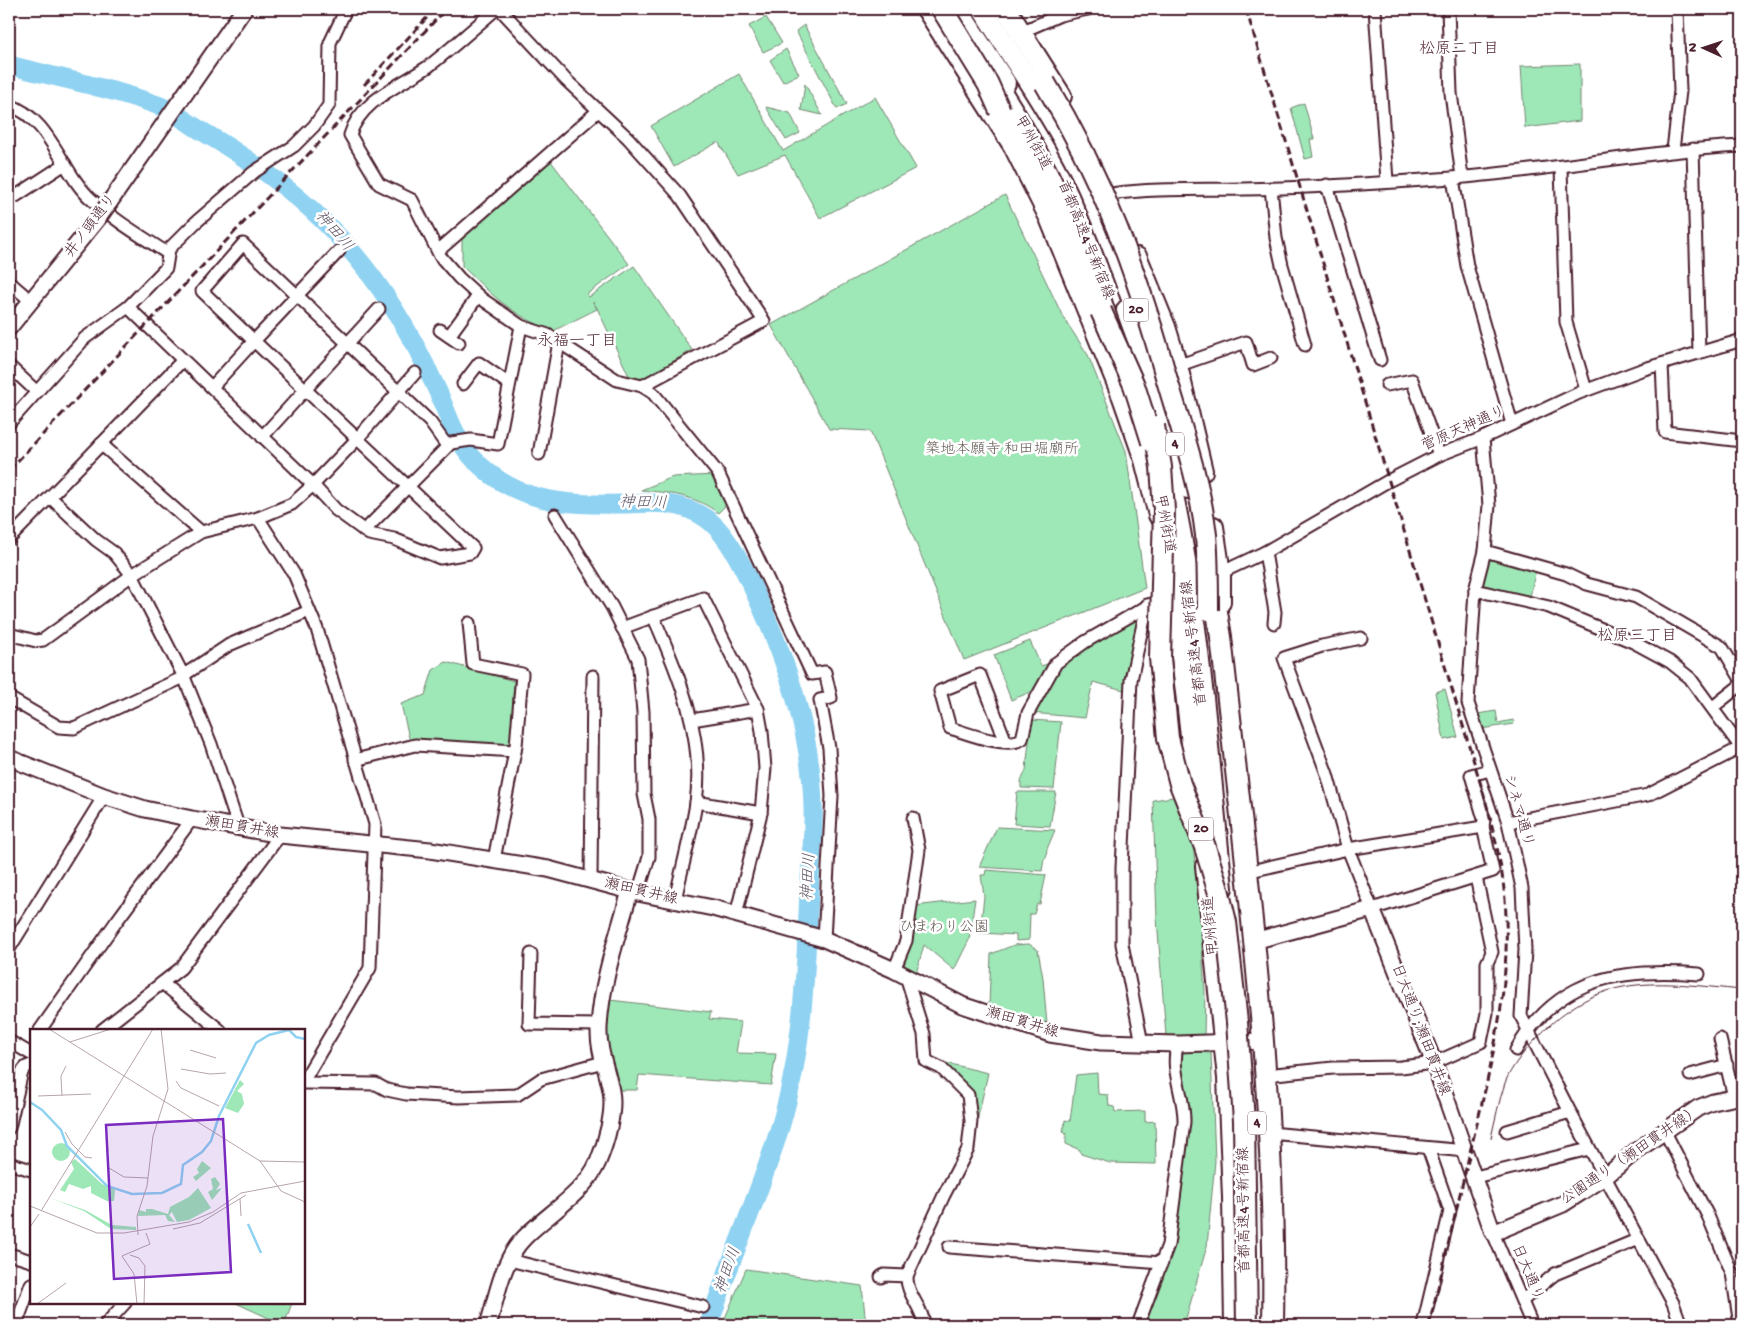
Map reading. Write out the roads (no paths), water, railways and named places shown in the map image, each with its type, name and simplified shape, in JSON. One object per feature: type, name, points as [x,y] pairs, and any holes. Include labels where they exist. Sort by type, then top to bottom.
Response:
[{"type":"highway","points":[[927,9],[1014,146],[1032,180],[1123,397]]},
{"type":"highway","points":[[936,9],[940,21],[1000,111],[1038,177],[1069,248],[1145,460],[1175,593]]},
{"type":"highway","points":[[936,9],[1006,107],[1026,139],[1062,212],[1101,311],[1134,385],[1149,428],[1164,510]]},
{"type":"highway","points":[[944,9],[988,84],[1000,111]]},
{"type":"highway","name":"甲州街道","points":[[944,9],[1030,138],[1049,173],[1080,243],[1149,449],[1165,521],[1175,593],[1220,1043],[1233,1197],[1234,1325]]},
{"type":"highway","name":"首都高速4号新宿線","points":[[957,9],[1037,134],[1068,194],[1087,239],[1154,426],[1166,465],[1184,551],[1237,1022],[1244,1121],[1247,1325]]},
{"type":"highway","name":"首都高速4号新宿線","points":[[974,9],[1068,163],[1099,234],[1182,466],[1200,548],[1255,1070],[1260,1325]]},
{"type":"highway","points":[[983,9],[1059,121],[1097,197],[1171,369],[1204,478]]},
{"type":"highway","name":"甲州街道","points":[[983,9],[1058,130],[1081,173],[1106,231],[1160,376],[1187,460],[1216,574],[1264,1041],[1270,1133],[1273,1325]]},
{"type":"highway","points":[[999,9],[1081,146],[1106,196],[1130,261],[1155,336],[1200,503],[1206,534],[1208,610]]},
{"type":"highway","name":"20","points":[[1006,9],[1078,125],[1111,194],[1165,327],[1177,366],[1204,478],[1216,574]]},
{"type":"highway","name":"4","points":[[1154,426],[1161,467],[1164,510],[1160,658],[1168,738],[1180,784],[1213,869],[1226,922]]},
{"type":"main road","name":"井ノ頭通り","points":[[9,328],[99,217],[244,9]]},
{"type":"main road","name":"瀬田貫井線","points":[[9,758],[104,796],[145,809],[239,829],[280,835],[376,844],[548,869],[634,892],[736,915],[818,938],[900,973],[962,1005],[1050,1034],[1101,1042],[1220,1043],[1264,1041]]},
{"type":"main road","points":[[488,1325],[509,1260],[524,1238],[574,1192],[597,1162],[607,1132],[611,1100],[599,1044],[599,1025],[610,967],[634,892]]},
{"type":"main road","points":[[1254,941],[1372,909]]},
{"type":"main road","name":"日大通り;瀬田貫井線","points":[[1372,909],[1434,1063],[1475,1177]]},
{"type":"main road","name":"公園通り（瀬田貫井線）","points":[[1494,1233],[1564,1204],[1605,1177],[1664,1130],[1698,1108],[1738,1096]]},
{"type":"main road","points":[[1475,1177],[1494,1233]]},
{"type":"street","points":[[496,9],[428,66],[382,95],[353,125],[350,135],[379,184],[412,200],[438,251],[452,270],[478,296],[521,326],[548,335],[618,380],[642,386],[653,393],[718,473],[812,674],[825,672],[831,698],[820,700],[830,748],[832,796],[818,938]]},
{"type":"street","points":[[500,9],[598,111],[628,138],[680,196],[764,321],[642,386]]},
{"type":"street","points":[[1021,32],[1060,15],[1088,9]]},
{"type":"street","points":[[1375,9],[1387,181]]},
{"type":"street","points":[[1448,9],[1458,177],[1467,266],[1512,424]]},
{"type":"street","points":[[1673,150],[1680,91],[1677,9]]},
{"type":"street","points":[[9,423],[86,338],[128,307],[166,268],[167,253],[196,223],[254,172],[294,146],[314,126],[329,105],[330,43],[342,10]]},
{"type":"street","points":[[9,105],[20,109],[41,130],[90,198],[167,253]]},
{"type":"street","points":[[438,251],[598,111]]},
{"type":"street","points":[[1111,194],[1156,188],[1271,188],[1458,177],[1561,168],[1673,150],[1742,146]]},
{"type":"street","points":[[1692,149],[1699,353]]},
{"type":"street","points":[[16,196],[66,164]]},
{"type":"street","points":[[1561,168],[1566,322],[1586,390]]},
{"type":"street","points":[[1326,185],[1380,360]]},
{"type":"street","points":[[1271,188],[1276,238],[1282,266],[1305,345]]},
{"type":"street","points":[[128,307],[313,485],[336,510],[369,534],[394,539],[440,558],[470,553],[473,548],[202,291],[243,244],[430,422],[449,444]]},
{"type":"street","points":[[212,387],[339,251]]},
{"type":"street","points":[[9,282],[31,301]]},
{"type":"street","points":[[449,336],[478,296]]},
{"type":"street","points":[[262,437],[379,309]]},
{"type":"street","points":[[364,531],[449,444],[468,440],[498,444],[521,326]]},
{"type":"street","name":"菅原天神通り","points":[[1216,574],[1265,552],[1388,481],[1439,455],[1483,438],[1586,390],[1641,370],[1742,340]]},
{"type":"street","points":[[539,454],[560,342]]},
{"type":"street","points":[[1177,366],[1246,342],[1253,364],[1271,358]]},
{"type":"street","points":[[9,539],[182,361]]},
{"type":"street","points":[[464,384],[479,363],[509,384]]},
{"type":"street","points":[[1662,364],[1665,432],[1742,441]]},
{"type":"street","points":[[9,366],[37,392]]},
{"type":"street","points":[[9,634],[36,642],[43,640],[132,576],[201,532],[258,518],[292,504],[357,439],[414,373]]},
{"type":"street","points":[[1387,385],[1412,380],[1439,455]]},
{"type":"street","name":"シネマ通り","points":[[1483,438],[1489,505],[1485,551],[1475,590],[1468,703],[1508,822],[1522,888],[1525,919],[1521,1016],[1589,1149],[1673,1303],[1681,1325]]},
{"type":"street","points":[[101,444],[201,532]]},
{"type":"street","points":[[50,497],[96,540],[114,553],[132,576],[184,677],[211,744],[239,829]]},
{"type":"street","points":[[555,515],[612,607],[638,659],[641,679],[644,794],[649,819],[649,857],[634,892]]},
{"type":"street","points":[[258,518],[282,564],[294,574],[317,628],[375,824],[376,844],[370,968],[305,1079]]},
{"type":"street","points":[[1485,551],[1566,574],[1587,584],[1636,597],[1722,647],[1742,682],[1713,707]]},
{"type":"street","points":[[1265,552],[1275,612],[1274,623]]},
{"type":"street","points":[[1475,590],[1548,607],[1633,642],[1670,662],[1690,678],[1742,748],[1648,794],[1508,822]]},
{"type":"street","points":[[1006,742],[980,675],[940,690],[950,728],[1006,742],[1022,738],[1028,713],[1056,663],[1085,642],[1159,598],[1175,593]]},
{"type":"street","points":[[622,628],[703,598],[758,709],[765,768],[761,814],[736,915]]},
{"type":"street","points":[[1142,1043],[1122,944],[1122,868],[1131,680],[1147,606]]},
{"type":"street","points":[[9,698],[59,727],[74,728],[184,677],[229,645],[309,611]]},
{"type":"street","points":[[653,616],[668,650],[692,720],[696,760],[696,802],[675,900]]},
{"type":"street","points":[[469,623],[473,664],[522,674],[514,751],[494,860]]},
{"type":"street","points":[[1361,638],[1322,646],[1284,658],[1327,774],[1348,849],[1372,909],[1493,870],[1483,827],[1484,819],[1471,775],[1490,770]]},
{"type":"street","points":[[591,881],[593,676]]},
{"type":"street","points":[[692,720],[758,709]]},
{"type":"street","points":[[355,760],[415,745],[514,751]]},
{"type":"street","points":[[11,942],[104,796]]},
{"type":"street","points":[[696,802],[761,814]]},
{"type":"street","points":[[913,818],[919,850],[900,973],[924,1034],[926,1061],[941,1068],[968,1095],[971,1121],[968,1149],[944,1195],[907,1276],[907,1287],[924,1316],[924,1325]]},
{"type":"street","points":[[41,1029],[192,819]]},
{"type":"street","points":[[1246,872],[1348,849],[1483,827]]},
{"type":"street","points":[[110,1028],[181,968],[280,835]]},
{"type":"street","points":[[1266,1075],[1332,1068],[1401,1067],[1434,1063],[1481,1042],[1488,1013],[1487,963],[1492,952],[1476,877]]},
{"type":"street","points":[[531,954],[529,1024],[599,1025]]},
{"type":"street","points":[[1516,1050],[1527,1030],[1547,1011],[1571,992],[1597,981],[1640,971],[1699,974]]},
{"type":"street","points":[[162,984],[219,1029]]},
{"type":"street","points":[[1720,1039],[1738,1096]]},
{"type":"street","points":[[9,1040],[29,1049]]},
{"type":"street","points":[[1138,1325],[1168,1245],[1184,1122],[1184,1109],[1174,1054],[1182,1043]]},
{"type":"street","points":[[305,1081],[376,1084],[386,1090],[406,1094],[486,1097],[517,1095],[541,1079],[603,1062]]},
{"type":"street","points":[[9,1128],[22,1072],[26,1066],[30,1065]]},
{"type":"street","points":[[1690,1075],[1727,1065]]},
{"type":"street","points":[[1507,1130],[1570,1112]]},
{"type":"street","points":[[1664,1130],[1708,1216],[1732,1273],[1740,1325]]},
{"type":"street","points":[[1270,1133],[1466,1151]]},
{"type":"street","points":[[1423,1325],[1450,1211],[1428,1148]]},
{"type":"street","points":[[1475,1177],[1589,1149]]},
{"type":"street","points":[[9,1163],[30,1170]]},
{"type":"street","name":"日大通り","points":[[1494,1233],[1532,1325]]},
{"type":"street","points":[[1523,1300],[1555,1274],[1639,1240]]},
{"type":"street","points":[[949,1248],[1162,1263]]},
{"type":"street","points":[[9,1254],[30,1261]]},
{"type":"street","points":[[509,1260],[703,1306]]},
{"type":"street","points":[[880,1277],[884,1275],[907,1276]]},
{"type":"street","points":[[16,1325],[30,1287]]},
{"type":"street","points":[[105,1325],[124,1304]]},
{"type":"waterway","name":"神田川","points":[[9,65],[104,89],[166,109],[261,169],[311,209],[355,255],[394,309],[418,351],[461,442],[471,456],[487,472],[522,492],[560,502],[580,504],[656,503],[687,508],[707,519],[716,527],[741,563],[775,638],[799,709],[812,783],[813,834],[803,998],[792,1082],[769,1161],[709,1325]]},
{"type":"tram line","points":[[1491,1138],[1505,1083],[1514,1066],[1535,1040],[1559,1017],[1582,1002],[1606,991],[1656,984],[1742,990]]},
{"type":"railway","points":[[364,85],[435,9]]},
{"type":"railway","points":[[9,470],[446,9]]},
{"type":"railway","points":[[1246,9],[1484,795],[1502,871],[1506,918],[1506,948],[1501,1007],[1491,1065],[1429,1325]]},
{"type":"district","name":"松原二丁目","points":[[1459,50]]},
{"type":"district","name":"永福一丁目","points":[[577,342]]},
{"type":"district","name":"松原三丁目","points":[[1637,637]]},
{"type":"park label","name":"築地本願寺 和田堀廟所","points":[[1002,450]]},
{"type":"park label","name":"ひまわり公園","points":[[944,928]]}]
